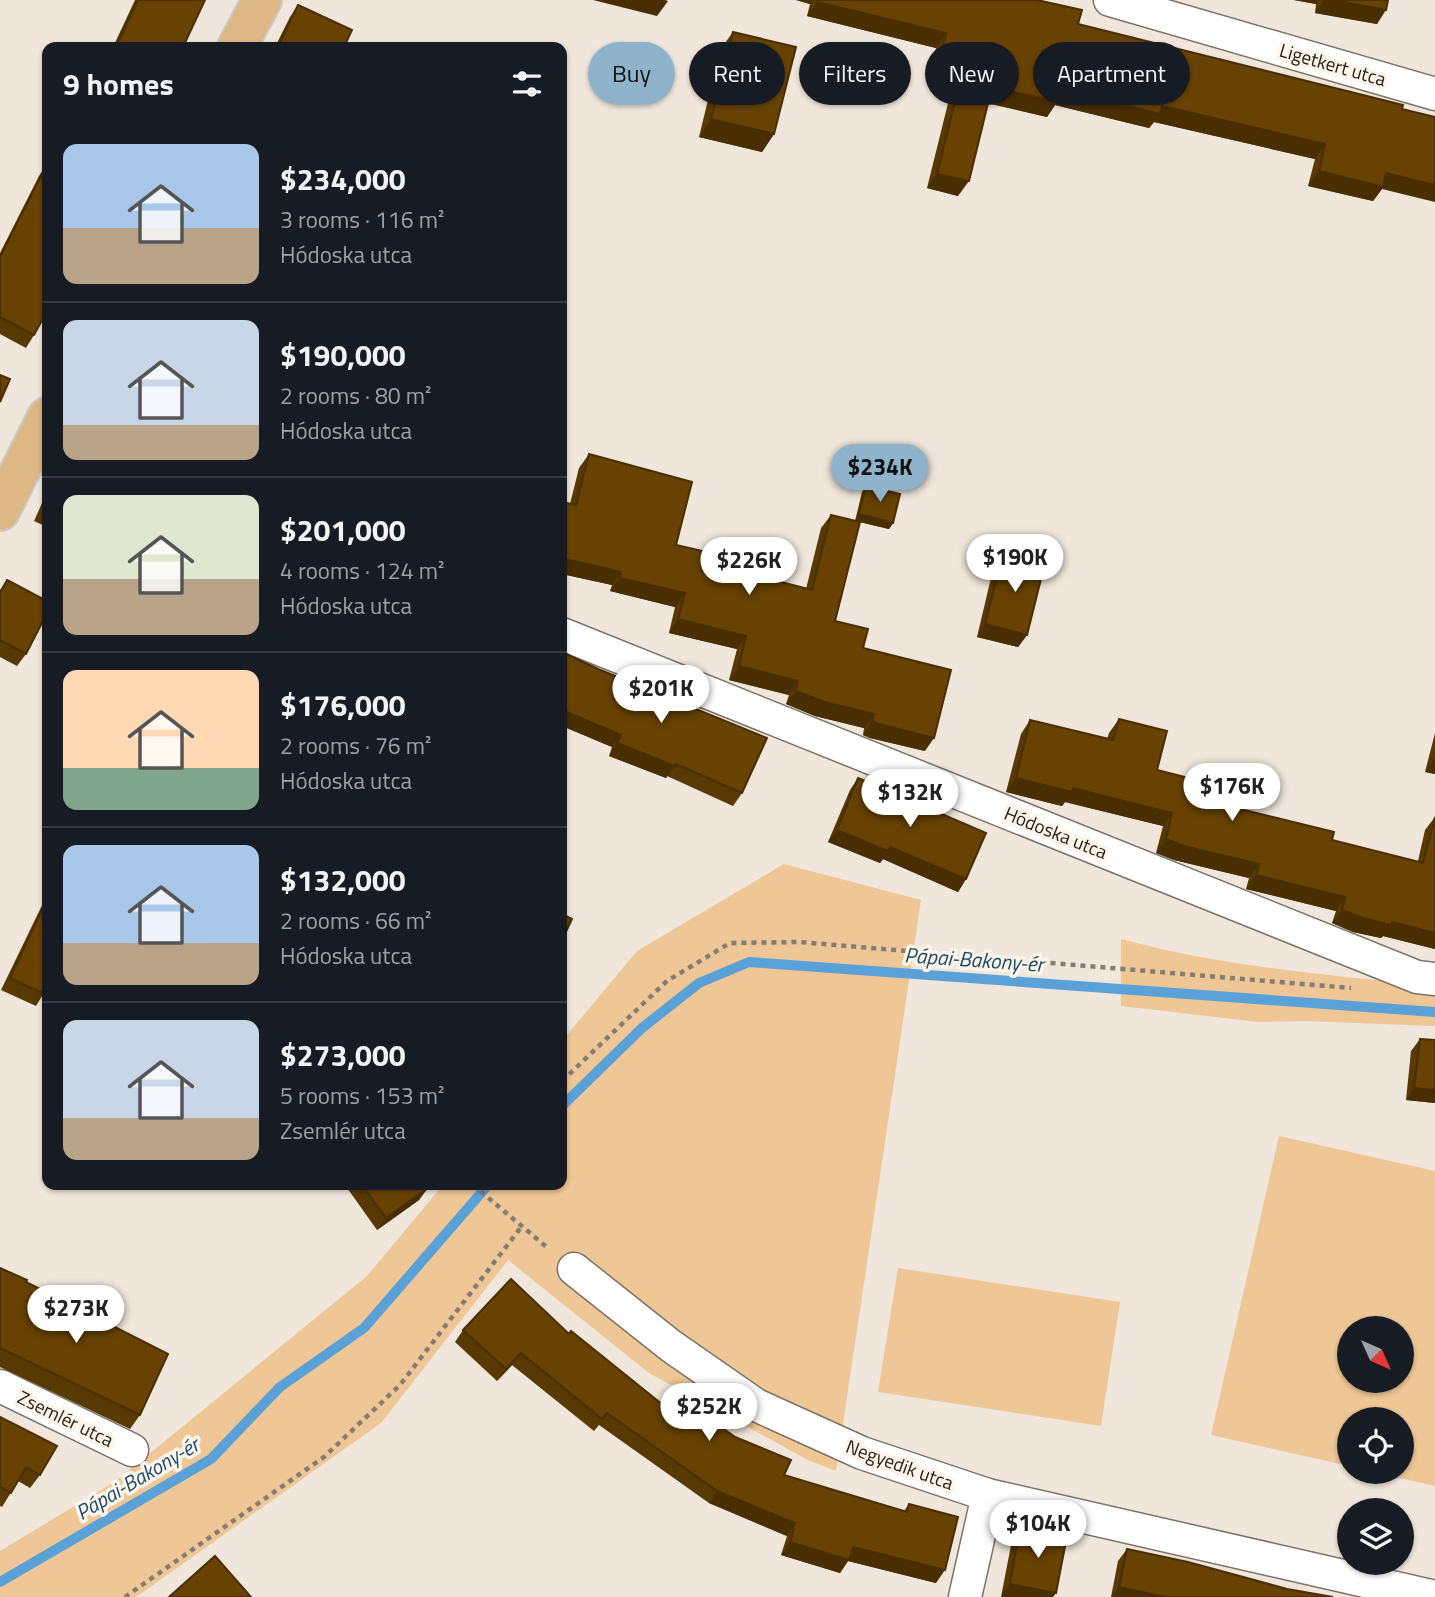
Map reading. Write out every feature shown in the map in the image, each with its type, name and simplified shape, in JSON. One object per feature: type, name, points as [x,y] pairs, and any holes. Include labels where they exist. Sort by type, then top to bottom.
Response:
[{"type":"main road","points":[[240,42],[261,0]]},
{"type":"main road","points":[[0,510],[42,435]]},
{"type":"street","name":"Ligetkert utca","points":[[1110,0],[1435,94]]},
{"type":"street","name":"Hódoska utca","points":[[567,636],[1417,977],[1435,979]]},
{"type":"street","name":"Negyedik utca","points":[[574,1269],[671,1346],[756,1405],[862,1453],[989,1495],[1435,1597]]},
{"type":"street","name":"Zsemlér utca","points":[[0,1387],[132,1450]]},
{"type":"street","points":[[965,1597],[989,1495]]},
{"type":"path","points":[[567,1076],[667,981],[730,943],[799,942],[1360,989]]},
{"type":"path","points":[[125,1597],[324,1457],[400,1385],[522,1226],[479,1190]]},
{"type":"shaded area","points":[[784,864],[921,900],[836,1471],[808,1460],[649,1373],[508,1260],[381,1423],[136,1597],[0,1597],[0,1551],[116,1481],[367,1276],[439,1190],[567,1190],[567,1035],[637,951]]},
{"type":"shaded area","points":[[1121,939],[1238,963],[1435,986],[1435,1026],[1258,1022],[1121,1006]]},
{"type":"shaded area","points":[[1279,1136],[1435,1171],[1435,1486],[1414,1481],[1414,1407],[1337,1407],[1337,1463],[1211,1435]]},
{"type":"shaded area","points":[[898,1268],[1120,1302],[1101,1426],[878,1392]]},
{"type":"building","points":[[138,0],[205,0],[185,42],[118,42]]},
{"type":"building","points":[[1037,0],[1082,10],[1078,24],[1150,42],[1033,42],[1033,96],[1019,93],[1019,42],[944,42],[946,33],[817,2]]},
{"type":"building","points":[[1334,0],[1388,0],[1386,10]]},
{"type":"building","points":[[298,5],[352,30],[346,42],[280,42]]},
{"type":"building","points":[[733,32],[775,42],[730,42]]},
{"type":"building","points":[[785,44],[796,47],[785,90]]},
{"type":"building","points":[[1190,52],[1403,105],[1402,109],[1435,117],[1435,185],[1386,173],[1383,187],[1319,171],[1325,144],[1162,106],[1160,114],[1124,105],[1190,105]]},
{"type":"building","points":[[715,105],[781,105],[774,134],[711,119]]},
{"type":"building","points":[[954,105],[988,105],[969,181],[937,174]]},
{"type":"building","points":[[42,174],[42,320],[34,335],[0,317],[0,257]]},
{"type":"building","points":[[0,375],[10,379],[0,402]]},
{"type":"building","points":[[589,454],[692,482],[676,545],[746,561],[743,572],[812,590],[831,515],[860,522],[835,621],[868,629],[863,648],[951,670],[934,738],[879,724],[872,721],[874,714],[825,702],[796,691],[798,681],[739,666],[746,636],[678,619],[685,593],[620,578],[621,572],[567,559],[567,503],[576,505]]},
{"type":"building","points":[[866,486],[900,494],[893,523],[859,514]]},
{"type":"building","points":[[1003,553],[1045,563],[1027,635],[985,624]]},
{"type":"building","points":[[7,580],[42,598],[42,623],[26,654],[0,640],[0,593]]},
{"type":"building","points":[[567,654],[767,738],[742,793],[676,764],[675,766],[617,743],[621,735],[567,712]]},
{"type":"building","points":[[1119,719],[1167,731],[1157,770],[1240,791],[1236,808],[1334,832],[1332,840],[1423,863],[1435,817],[1435,933],[1363,918],[1342,910],[1345,897],[1256,875],[1259,864],[1166,839],[1172,813],[1073,788],[1072,792],[1016,778],[1030,720],[1113,740]]},
{"type":"building","points":[[858,778],[986,833],[966,879],[890,847],[888,851],[837,830]]},
{"type":"building","points":[[42,910],[42,993],[10,978]]},
{"type":"building","points":[[567,916],[572,919],[567,930]]},
{"type":"building","points":[[1420,1039],[1435,1040],[1435,1090],[1414,1088]]},
{"type":"building","points":[[366,1190],[425,1190],[386,1218]]},
{"type":"building","points":[[0,1268],[168,1354],[140,1415],[0,1348]]},
{"type":"building","points":[[511,1279],[569,1334],[571,1331],[663,1405],[672,1392],[735,1437],[791,1460],[784,1475],[907,1512],[909,1504],[958,1517],[945,1570],[853,1547],[849,1560],[790,1542],[795,1523],[717,1491],[607,1413],[602,1419],[521,1353],[506,1369],[463,1330]]},
{"type":"building","points":[[0,1417],[57,1446],[40,1475],[26,1467],[11,1493],[0,1487]]},
{"type":"building","points":[[1020,1527],[1067,1536],[1056,1593],[1010,1584]]},
{"type":"building","points":[[1127,1549],[1188,1562],[1287,1589],[1333,1597],[1165,1597],[1119,1587]]},
{"type":"building","points":[[215,1556],[251,1597],[169,1597]]},
{"type":"waterway","name":"Pápai-Bakony-ér","points":[[567,1101],[642,1028],[699,983],[749,962],[1435,1012]]},
{"type":"waterway","name":"Pápai-Bakony-ér","points":[[0,1582],[211,1459],[280,1387],[364,1328],[484,1190]]}]
